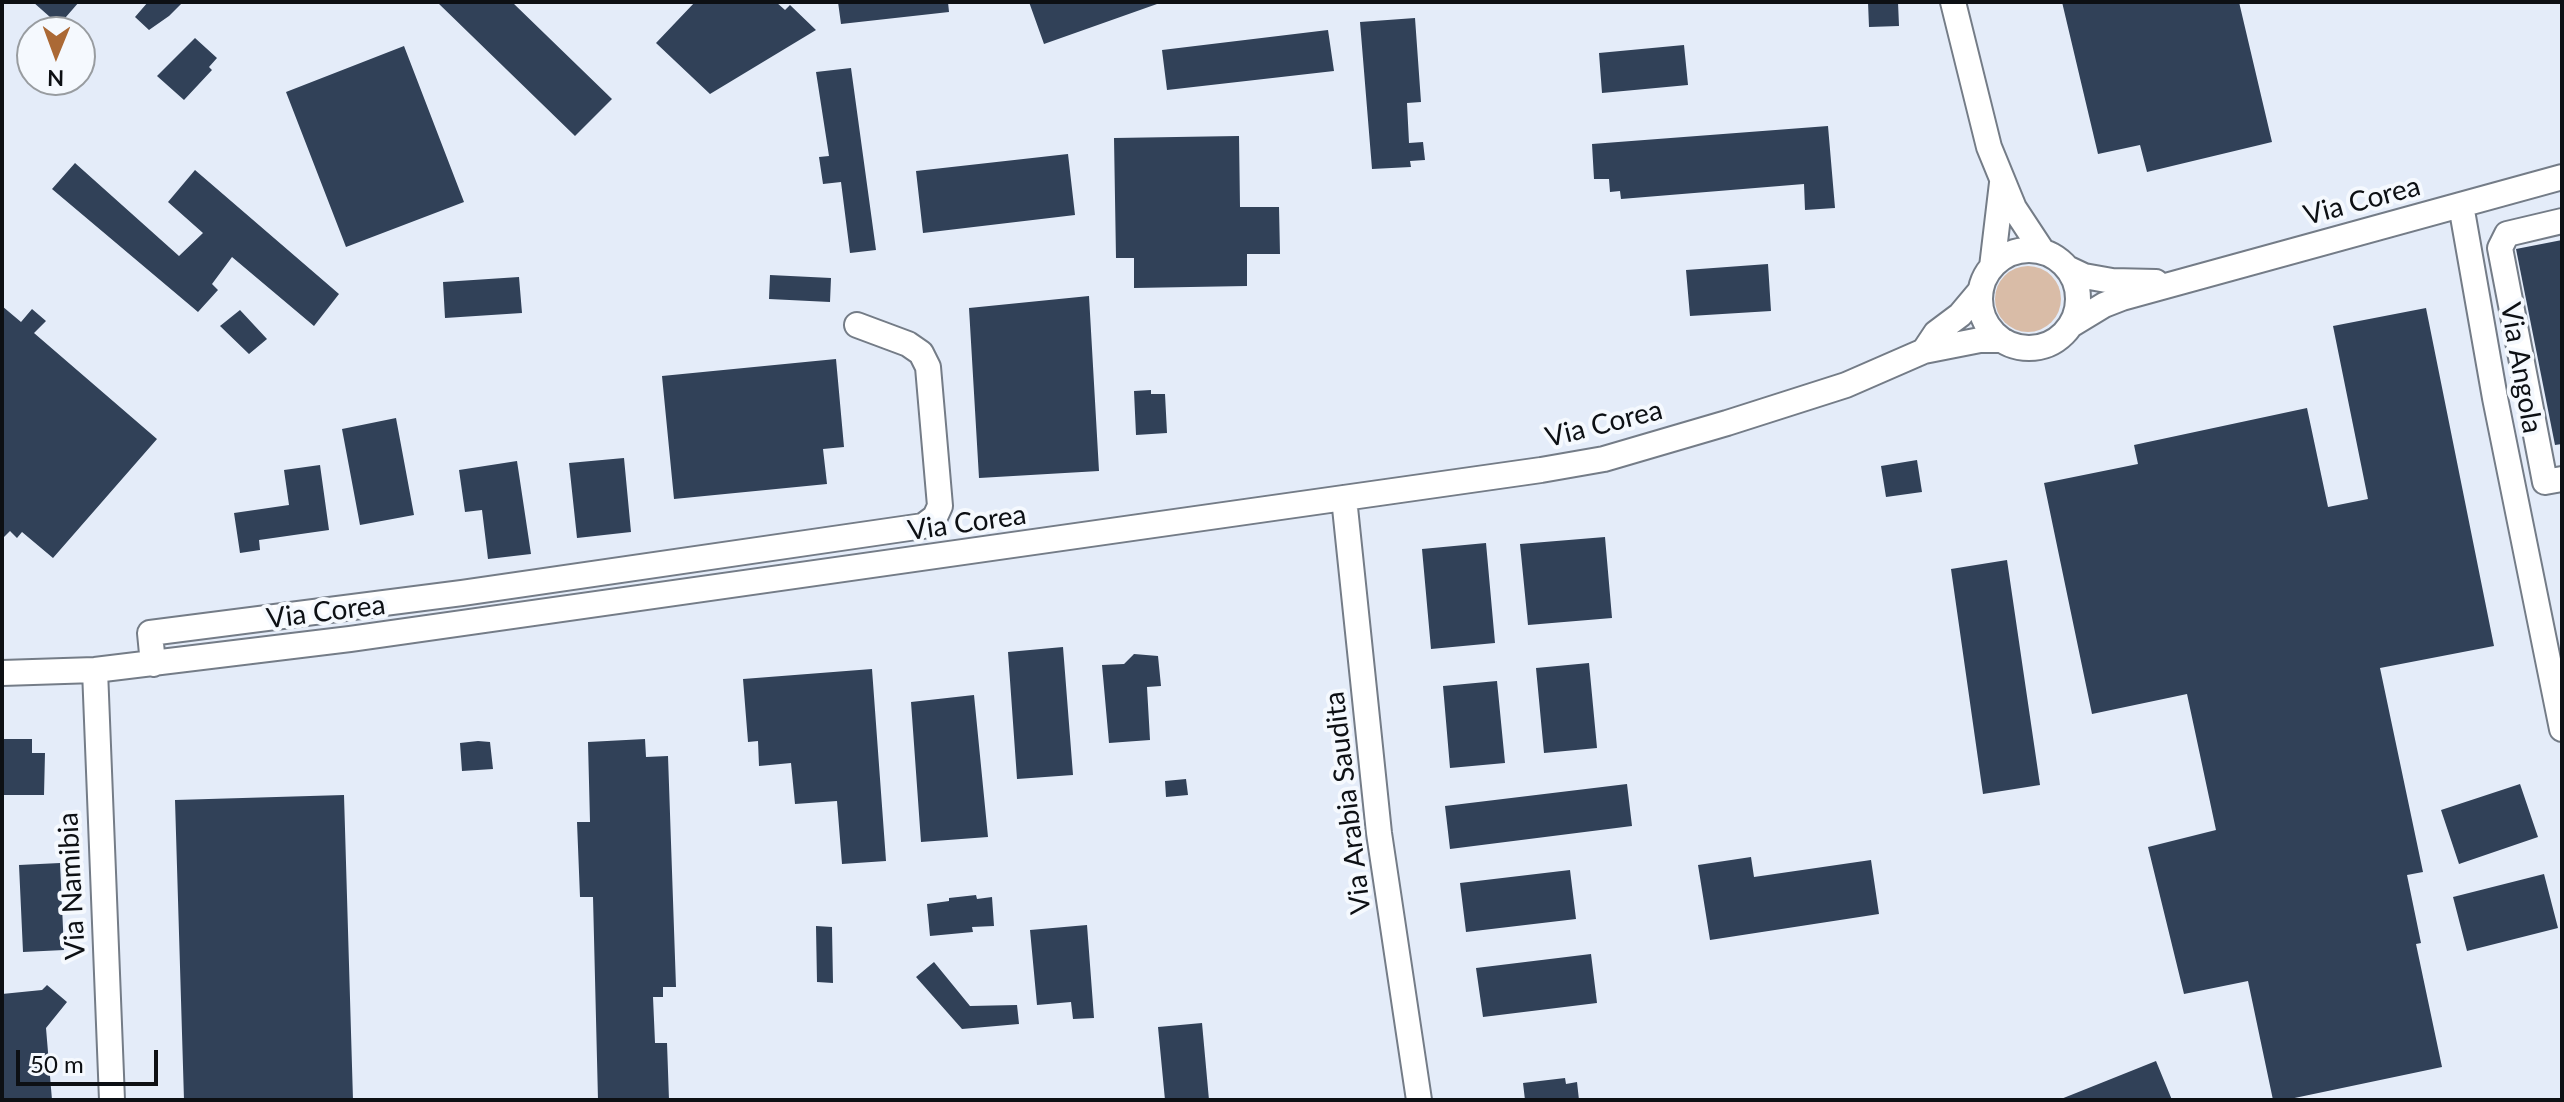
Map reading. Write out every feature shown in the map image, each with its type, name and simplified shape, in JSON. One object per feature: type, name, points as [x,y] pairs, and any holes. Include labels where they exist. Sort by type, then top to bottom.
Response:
[{"type":"street","points":[[1953,2],[1989,147],[2014,208],[2043,252]]},
{"type":"street","name":"Via Corea","points":[[2071,325],[2104,305],[2562,177]]},
{"type":"street","points":[[1924,351],[1936,333],[1960,315],[1981,290],[1992,267],[2002,180]]},
{"type":"street","name":"Via Angola","points":[[2461,205],[2502,436],[2562,729]]},
{"type":"street","points":[[2513,488],[2553,481],[2534,429],[2500,248],[2507,234],[2562,221]]},
{"type":"street","points":[[1924,351],[1980,340],[2002,340],[2021,347],[2045,346],[2061,337],[2071,325],[2077,312],[2075,281],[2057,259],[2043,252],[2015,252],[1992,267]]},
{"type":"street","points":[[2067,268],[2084,276],[2112,281],[2178,283]]},
{"type":"street","points":[[1981,290],[1980,301],[1985,320],[2002,340]]},
{"type":"street","points":[[2478,300],[2509,294]]},
{"type":"street","points":[[153,664],[150,633],[585,576],[923,526],[935,517],[940,506],[928,367],[921,353],[908,344],[857,325]]},
{"type":"street","name":"Via Corea","points":[[2,673],[95,670],[153,664],[467,624],[1541,470],[1604,459],[1727,423],[1846,385],[1924,351]]},
{"type":"street","points":[[2491,376],[2523,371]]},
{"type":"street","points":[[2502,436],[2534,429]]},
{"type":"street","name":"Via Arabia Saudita","points":[[1344,498],[1379,833],[1412,1097]]},
{"type":"street","points":[[894,530],[899,563]]},
{"type":"street","points":[[585,576],[589,607]]},
{"type":"street","points":[[462,593],[467,624]]},
{"type":"street","points":[[286,616],[290,647]]},
{"type":"street","name":"Via Namibia","points":[[95,670],[112,1100]]},
{"type":"shaded area","points":[[2028,266],[2041,269],[2051,276],[2058,286],[2061,299],[2058,312],[2051,322],[2041,329],[2028,332],[2015,329],[2005,322],[1998,312],[1995,299],[1998,286],[2005,276],[2015,269]]},
{"type":"building","points":[[33,2],[79,2],[67,16],[49,16]]},
{"type":"building","points":[[148,2],[183,2],[149,30],[135,17]]},
{"type":"building","points":[[437,2],[512,2],[612,99],[575,136]]},
{"type":"building","points":[[695,2],[776,2],[785,10],[790,5],[816,30],[710,94],[656,43]]},
{"type":"building","points":[[838,2],[948,2],[949,12],[841,24]]},
{"type":"building","points":[[1029,2],[1157,2],[1157,4],[1044,44]]},
{"type":"building","points":[[1868,2],[1898,2],[1899,26],[1869,27]]},
{"type":"building","points":[[2062,2],[2239,2],[2272,142],[2147,172],[2140,145],[2098,154]]},
{"type":"building","points":[[1415,18],[1421,102],[1407,103],[1409,143],[1423,142],[1425,160],[1410,161],[1411,167],[1372,169],[1360,22]]},
{"type":"building","points":[[1328,30],[1334,71],[1167,90],[1162,50]]},
{"type":"building","points":[[195,38],[217,58],[209,67],[212,70],[184,100],[157,76]]},
{"type":"building","points":[[1684,45],[1688,85],[1602,93],[1599,53]]},
{"type":"building","points":[[404,46],[464,202],[346,247],[286,92]]},
{"type":"building","points":[[851,68],[876,250],[850,253],[841,182],[823,184],[819,157],[829,156],[816,72]]},
{"type":"building","points":[[1828,126],[1835,208],[1805,210],[1804,184],[1621,199],[1620,191],[1610,192],[1609,179],[1594,179],[1592,144]]},
{"type":"building","points":[[1239,136],[1240,207],[1279,207],[1280,254],[1247,254],[1247,286],[1134,288],[1134,258],[1116,258],[1114,138]]},
{"type":"building","points":[[1068,154],[1075,215],[923,233],[916,171]]},
{"type":"building","points":[[75,163],[179,256],[203,233],[168,202],[195,170],[339,294],[314,326],[232,257],[212,284],[218,290],[198,312],[52,189]]},
{"type":"building","points":[[2562,240],[2562,444],[2555,445],[2516,249]]},
{"type":"building","points":[[1768,264],[1771,311],[1690,316],[1686,270]]},
{"type":"building","points":[[770,275],[831,278],[830,302],[769,299]]},
{"type":"building","points":[[519,277],[522,313],[445,318],[443,282]]},
{"type":"building","points":[[1089,296],[1099,471],[979,478],[969,308]]},
{"type":"building","points":[[2,306],[21,322],[32,309],[46,321],[34,333],[157,439],[53,558],[22,532],[17,538],[10,531],[2,539]]},
{"type":"building","points":[[2426,308],[2494,646],[2380,668],[2423,872],[2407,875],[2421,943],[2416,944],[2442,1067],[2273,1100],[2248,981],[2184,994],[2148,847],[2216,830],[2187,694],[2092,714],[2044,483],[2138,464],[2134,445],[2307,408],[2328,507],[2368,499],[2333,326]]},
{"type":"building","points":[[240,310],[267,339],[249,354],[220,326]]},
{"type":"building","points":[[836,359],[844,447],[823,449],[827,484],[674,499],[662,376]]},
{"type":"building","points":[[1151,390],[1151,394],[1165,394],[1167,433],[1136,435],[1134,391]]},
{"type":"building","points":[[396,418],[414,515],[360,525],[342,429]]},
{"type":"building","points":[[624,458],[631,532],[577,538],[569,463]]},
{"type":"building","points":[[1917,460],[1922,492],[1886,497],[1881,466]]},
{"type":"building","points":[[517,461],[531,554],[488,559],[482,510],[465,512],[459,470]]},
{"type":"building","points":[[320,465],[329,530],[259,540],[260,550],[240,553],[234,513],[289,505],[284,470]]},
{"type":"building","points":[[1605,537],[1612,618],[1528,625],[1520,544]]},
{"type":"building","points":[[1486,543],[1495,643],[1431,649],[1422,549]]},
{"type":"building","points":[[2007,560],[2040,785],[1983,794],[1951,569]]},
{"type":"building","points":[[1063,647],[1073,775],[1017,779],[1008,652]]},
{"type":"building","points":[[1134,654],[1158,656],[1161,686],[1147,687],[1150,740],[1109,743],[1102,665],[1124,664]]},
{"type":"building","points":[[1589,663],[1597,748],[1544,753],[1536,668]]},
{"type":"building","points":[[872,669],[886,861],[842,864],[837,801],[795,804],[791,763],[759,766],[758,741],[748,742],[743,679]]},
{"type":"building","points":[[1497,681],[1505,763],[1450,768],[1443,686]]},
{"type":"building","points":[[974,695],[988,837],[921,842],[911,702]]},
{"type":"building","points":[[2,739],[32,739],[32,753],[45,753],[44,795],[2,795]]},
{"type":"building","points":[[645,739],[646,757],[668,756],[676,987],[663,987],[663,997],[653,997],[655,1043],[667,1043],[669,1100],[598,1100],[593,897],[580,897],[577,822],[590,822],[588,742]]},
{"type":"building","points":[[490,742],[493,769],[462,771],[460,743]]},
{"type":"building","points":[[1186,779],[1188,795],[1166,797],[1165,781]]},
{"type":"building","points":[[1627,784],[1632,826],[1450,849],[1445,806]]},
{"type":"building","points":[[2520,784],[2538,837],[2459,864],[2441,810]]},
{"type":"building","points":[[344,795],[353,1100],[184,1100],[175,800]]},
{"type":"building","points":[[1751,857],[1754,877],[1871,860],[1879,914],[1710,940],[1698,865]]},
{"type":"building","points":[[60,863],[64,950],[23,952],[19,865]]},
{"type":"building","points":[[1570,870],[1576,919],[1466,932],[1460,883]]},
{"type":"building","points":[[2544,874],[2558,928],[2467,951],[2453,897]]},
{"type":"building","points":[[976,895],[977,899],[992,897],[994,926],[972,927],[973,932],[930,936],[927,904]]},
{"type":"building","points":[[1087,925],[1094,1018],[1073,1019],[1071,1002],[1037,1005],[1030,930]]},
{"type":"building","points":[[816,926],[832,927],[833,983],[817,982]]},
{"type":"building","points":[[1591,954],[1597,1003],[1483,1017],[1476,968]]},
{"type":"building","points":[[934,962],[970,1006],[1017,1005],[1019,1024],[962,1029],[916,977]]},
{"type":"building","points":[[47,985],[67,1002],[46,1028],[52,1100],[2,1100],[2,994],[42,990]]},
{"type":"building","points":[[1202,1023],[1209,1100],[1165,1100],[1158,1027]]},
{"type":"building","points":[[2156,1061],[2172,1100],[2061,1100],[2061,1099]]},
{"type":"building","points":[[1565,1078],[1566,1084],[1577,1082],[1579,1100],[1525,1100],[1523,1083]]}]
